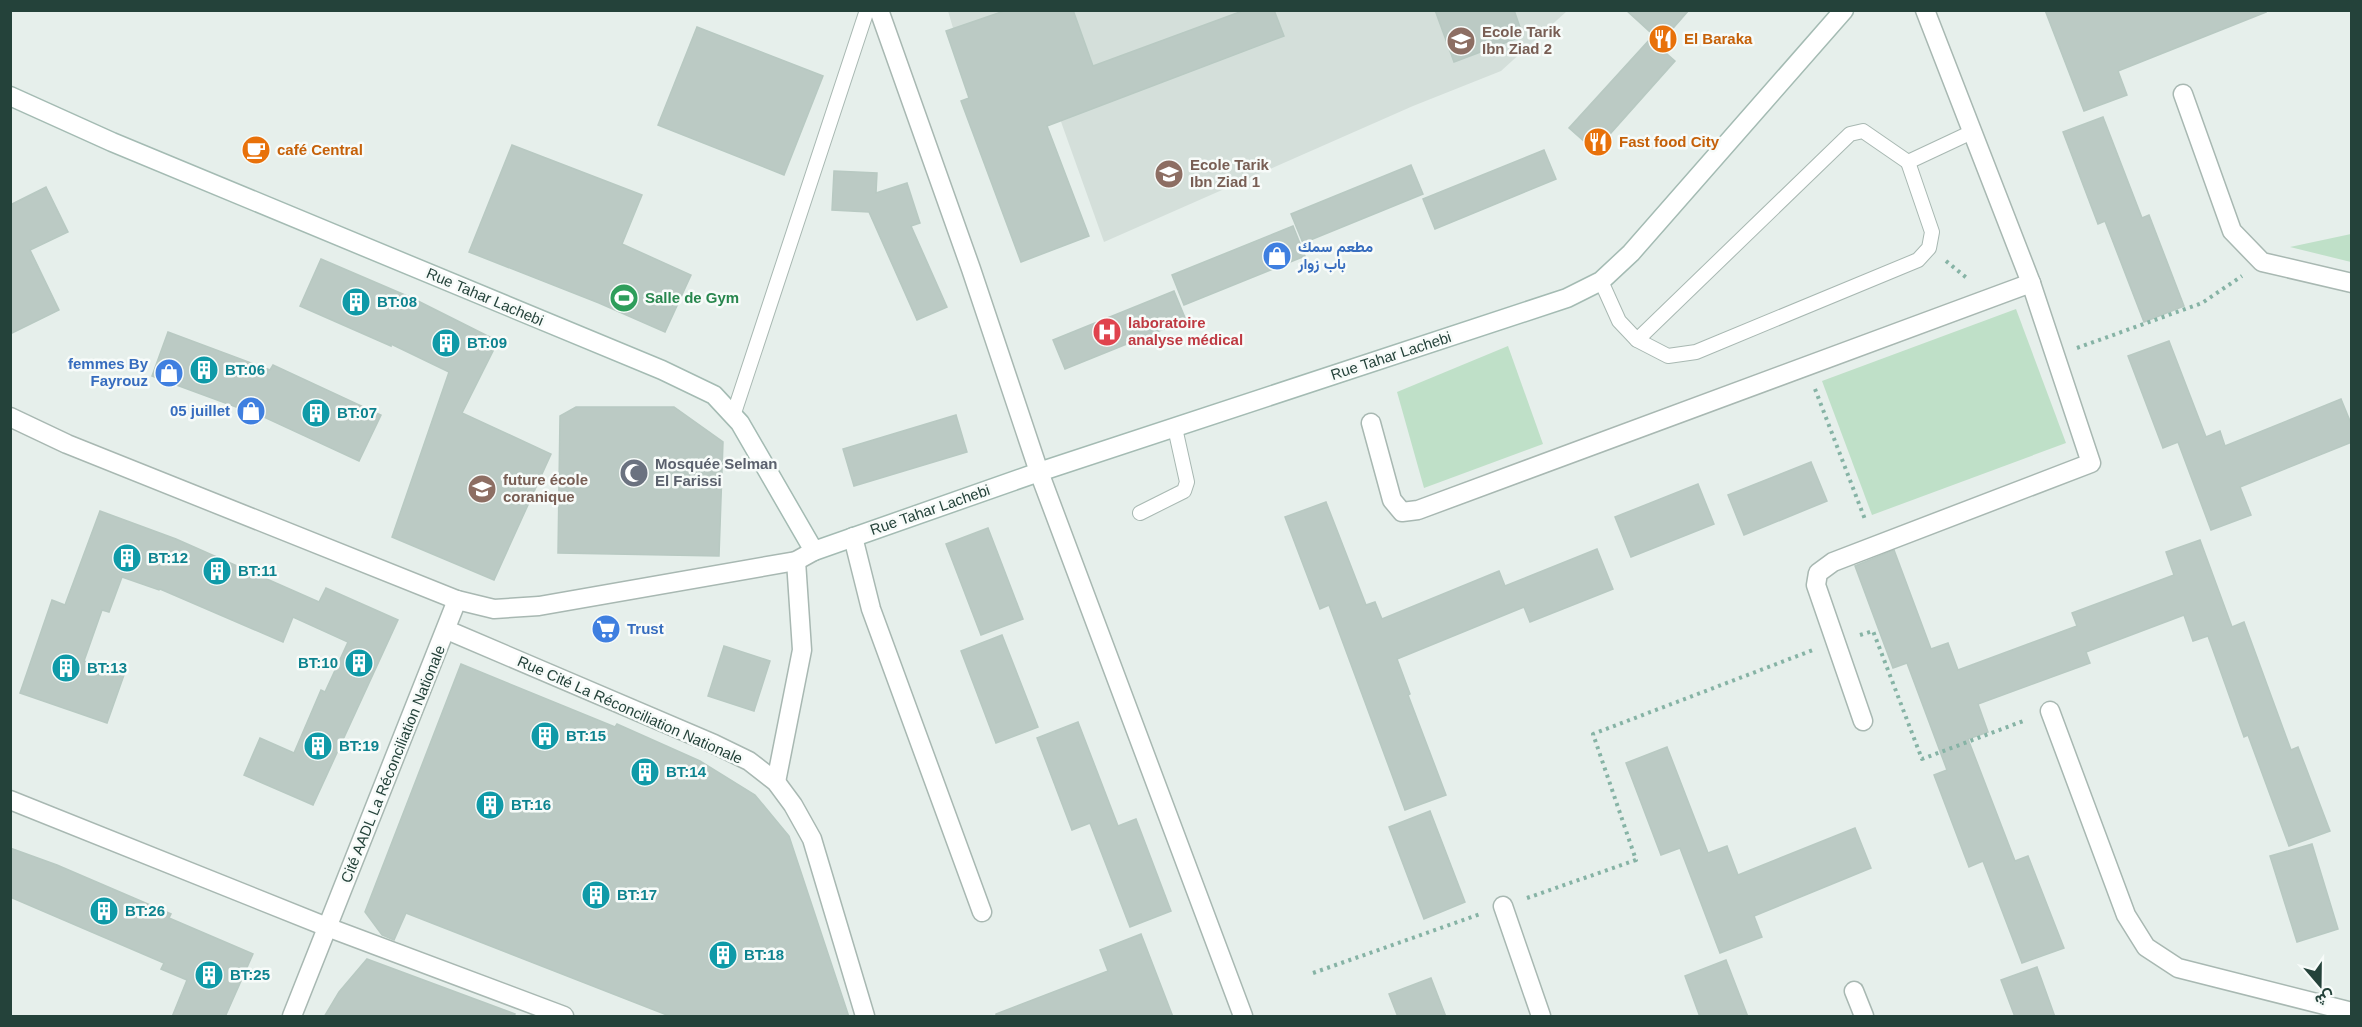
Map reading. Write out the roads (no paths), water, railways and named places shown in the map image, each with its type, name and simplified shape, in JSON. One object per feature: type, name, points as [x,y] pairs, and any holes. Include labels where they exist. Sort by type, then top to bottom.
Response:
[{"type":"street","points":[[879,10],[1040,472],[1243,1017]]},
{"type":"street","name":"Rue Tahar Lachebi","points":[[10,96],[123,146],[662,370],[714,395],[740,423],[814,551],[1040,472],[1567,298],[1601,281],[1631,253],[1844,10]]},
{"type":"street","points":[[1863,721],[1816,585],[1818,573],[1833,562],[2091,463],[2031,283],[1925,10]]},
{"type":"street","points":[[2183,94],[2232,231],[2262,262],[2352,283]]},
{"type":"street","points":[[1371,423],[1392,500],[1402,512],[1418,510],[2031,283]]},
{"type":"street","points":[[10,417],[67,444],[458,600],[494,609],[539,606],[796,561],[814,551]]},
{"type":"street","points":[[853,537],[871,609],[982,912]]},
{"type":"street","points":[[776,782],[802,650],[796,561]]},
{"type":"street","name":"Cité AADL La Réconciliation Nationale","points":[[292,1017],[458,600]]},
{"type":"street","name":"Rue Cité La Réconciliation Nationale","points":[[447,630],[714,744],[749,761],[776,782],[793,805],[812,839],[866,1017]]},
{"type":"street","points":[[2049,711],[2126,915],[2146,947],[2178,968],[2352,1012],[2349,1017]]},
{"type":"street","points":[[10,800],[327,927],[564,1017]]},
{"type":"street","points":[[1503,906],[1541,1017]]},
{"type":"street","points":[[1854,991],[1864,1017]]},
{"type":"lane","points":[[733,416],[867,10]]},
{"type":"lane","points":[[1601,281],[1619,321],[1636,340],[1668,356],[1696,352],[1918,260],[1929,248],[1932,232],[1908,162],[1863,132],[1850,134],[1636,340]]},
{"type":"lane","points":[[1908,162],[1972,132]]},
{"type":"lane","points":[[1140,513],[1184,491],[1187,482],[1175,428]]},
{"type":"place","name":"El Baraka","points":[[1663,39]]},
{"type":"place","name":"Ecole Tarik Ibn Ziad 2","points":[[1461,41]]},
{"type":"place","name":"Fast food City","points":[[1598,142]]},
{"type":"place","name":"café Central","points":[[256,150]]},
{"type":"place","name":"Ecole Tarik Ibn Ziad 1","points":[[1169,174]]},
{"type":"place","name":"مطعم سمك باب زوار","points":[[1277,256]]},
{"type":"place","name":"Salle de Gym","points":[[624,298]]},
{"type":"place","name":"BT:08","points":[[356,302]]},
{"type":"place","name":"laboratoire analyse médical","points":[[1107,332]]},
{"type":"place","name":"BT:09","points":[[446,343]]},
{"type":"place","name":"BT:06","points":[[204,370]]},
{"type":"place","name":"femmes By Fayrouz","points":[[169,373]]},
{"type":"place","name":"05 juillet","points":[[251,411]]},
{"type":"place","name":"BT:07","points":[[316,413]]},
{"type":"place","name":"Mosquée Selman El Farissi","points":[[634,473]]},
{"type":"place","name":"future école coranique","points":[[482,489]]},
{"type":"place","name":"BT:12","points":[[127,558]]},
{"type":"place","name":"BT:11","points":[[217,571]]},
{"type":"place","name":"Trust","points":[[606,629]]},
{"type":"place","name":"BT:10","points":[[359,663]]},
{"type":"place","name":"BT:13","points":[[66,668]]},
{"type":"place","name":"BT:15","points":[[545,736]]},
{"type":"place","name":"BT:19","points":[[318,746]]},
{"type":"place","name":"BT:14","points":[[645,772]]},
{"type":"place","name":"BT:16","points":[[490,805]]},
{"type":"place","name":"BT:17","points":[[596,895]]},
{"type":"place","name":"BT:26","points":[[104,911]]},
{"type":"place","name":"BT:18","points":[[723,955]]},
{"type":"place","name":"BT:25","points":[[209,975]]}]
